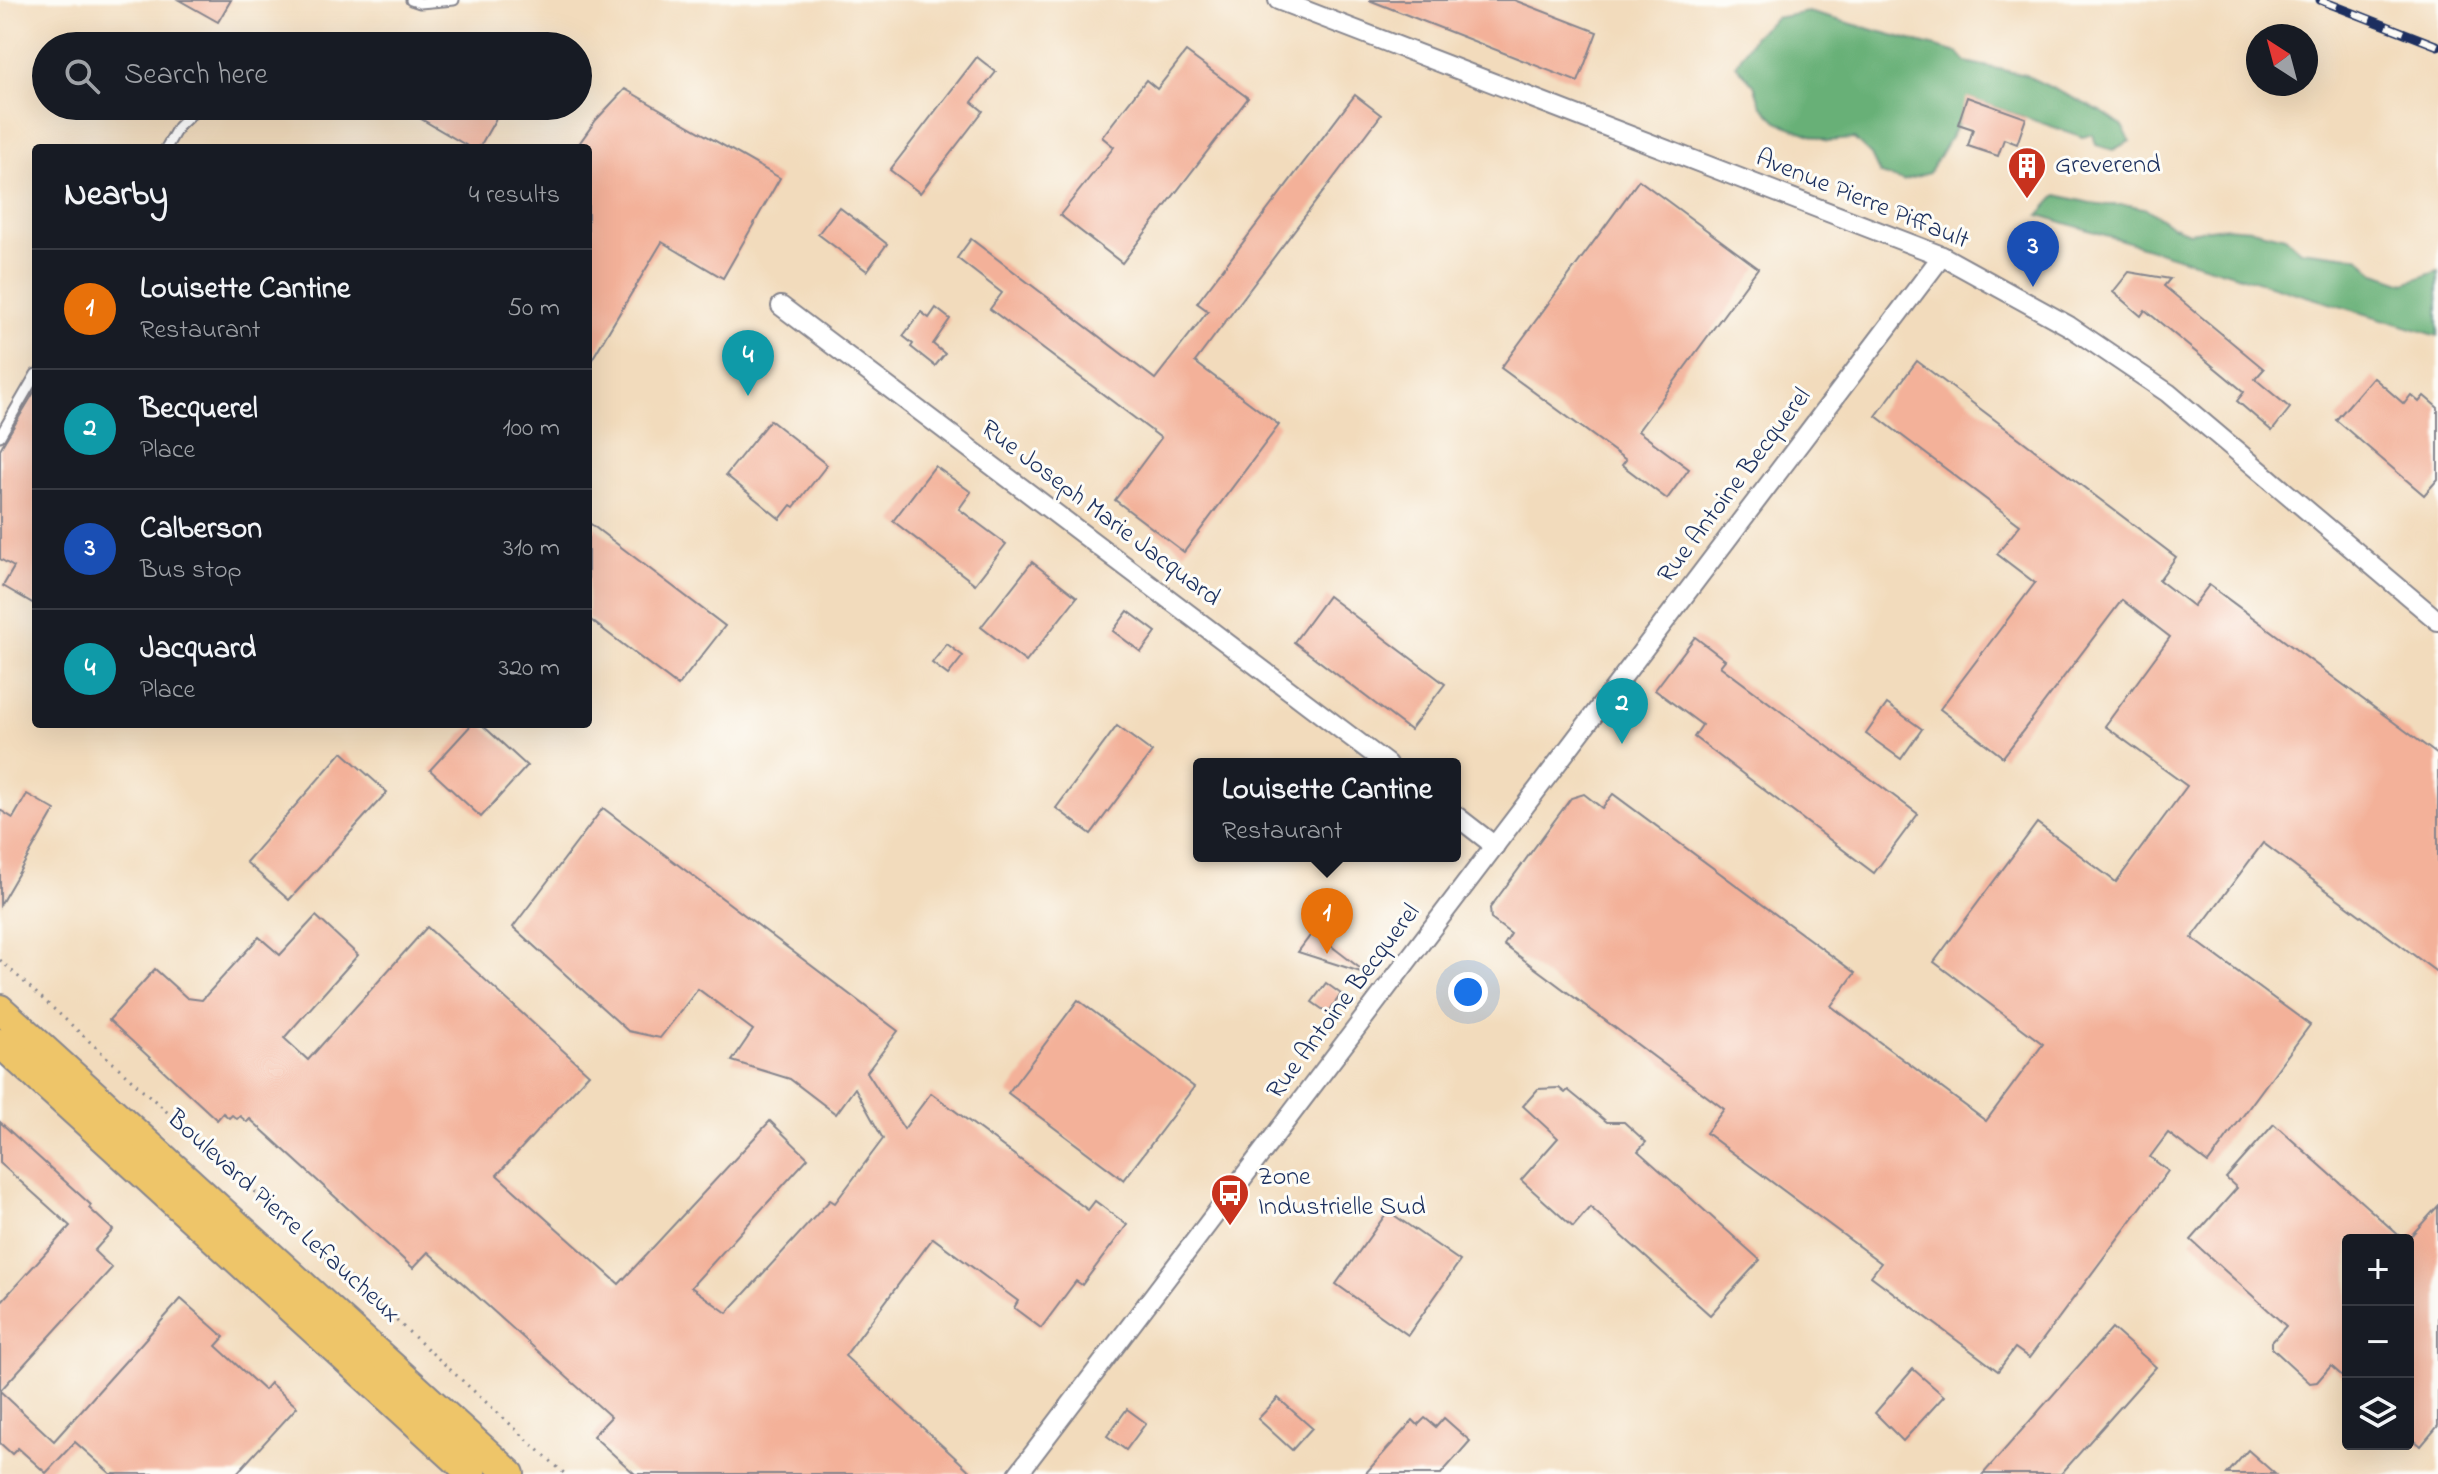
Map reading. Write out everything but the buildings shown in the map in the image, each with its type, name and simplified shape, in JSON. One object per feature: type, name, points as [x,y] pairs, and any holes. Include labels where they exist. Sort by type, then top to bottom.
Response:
[{"type":"main road","name":"Boulevard Pierre Lefaucheux","points":[[0,1009],[510,1474]]},
{"type":"main road","points":[[0,1043],[472,1474]]},
{"type":"street","name":"Avenue Pierre Piffault","points":[[1278,0],[1942,256],[2069,326],[2168,393],[2438,621]]},
{"type":"street","name":"Rue Antoine Becquerel","points":[[1018,1474],[1942,256]]},
{"type":"street","name":"Rue Joseph Marie Jacquard","points":[[781,306],[1379,758]]},
{"type":"street","points":[[1461,820],[1495,846]]},
{"type":"lane","points":[[411,0],[420,3],[454,0]]},
{"type":"lane","points":[[168,144],[185,120]]},
{"type":"lane","points":[[0,436],[32,381]]},
{"type":"path","name":"Boulevard Pierre Lefaucheux","points":[[0,960],[565,1474]]},
{"type":"green space","points":[[1808,12],[1958,53],[1966,62],[2025,75],[2102,112],[2123,127],[2130,141],[2113,150],[2096,145],[2093,134],[2083,137],[1968,98],[1958,124],[1929,173],[1903,181],[1880,174],[1871,155],[1854,139],[1827,141],[1779,123],[1761,105],[1754,85],[1736,65],[1754,36],[1775,18]]},
{"type":"green space","points":[[2057,195],[2099,205],[2129,205],[2147,209],[2171,225],[2189,232],[2223,227],[2252,229],[2285,237],[2300,250],[2358,257],[2376,273],[2405,283],[2438,271],[2438,336],[2039,215]]},
{"type":"railway","points":[[2320,0],[2438,46]]},
{"type":"place","name":"Greverend","points":[[2027,200]]},
{"type":"place","name":"Calberson","points":[[2033,287]]},
{"type":"place","name":"Jacquard","points":[[748,396]]},
{"type":"place","name":"Becquerel","points":[[1622,744]]},
{"type":"place","name":"Louisette Cantine","points":[[1327,954]]},
{"type":"place","name":"Zone Industrielle Sud","points":[[1230,1227]]}]
